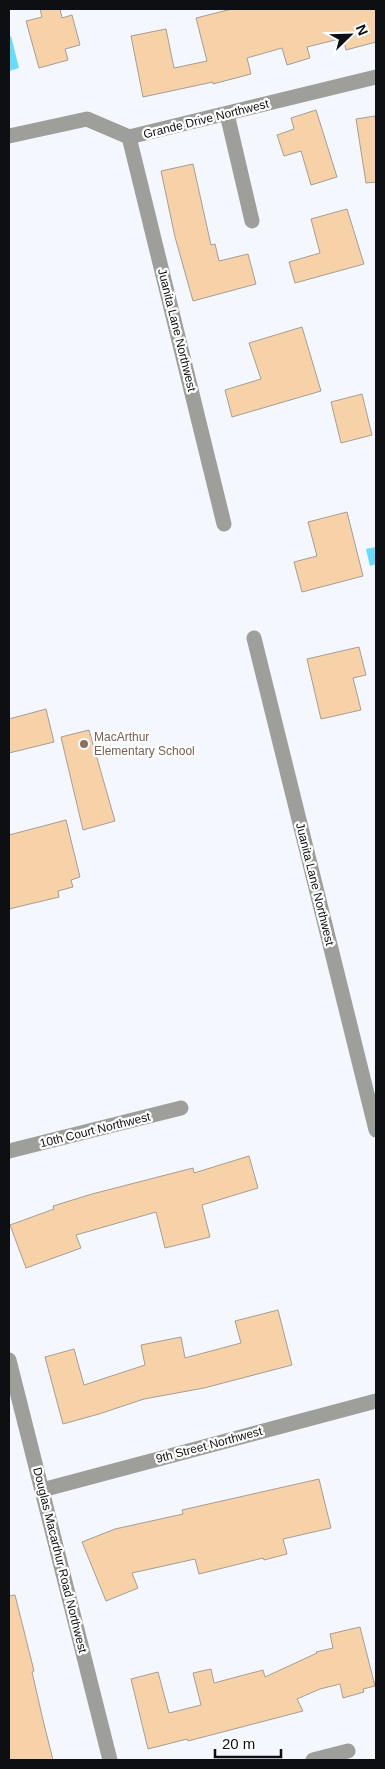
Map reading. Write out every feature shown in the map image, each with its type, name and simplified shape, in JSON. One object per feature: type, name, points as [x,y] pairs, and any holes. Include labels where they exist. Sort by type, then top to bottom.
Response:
[{"type":"street","name":"Grande Drive Northwest","points":[[9,136],[87,120],[129,137],[376,77]]},
{"type":"street","points":[[227,114],[252,221]]},
{"type":"street","name":"Juanita Lane Northwest","points":[[129,137],[224,524]]},
{"type":"street","name":"Juanita Lane Northwest","points":[[254,638],[376,1130]]},
{"type":"street","name":"10th Court Northwest","points":[[9,1151],[181,1108]]},
{"type":"street","name":"Douglas Macarthur Road Northwest","points":[[9,1360],[110,1760]]},
{"type":"street","name":"9th Street Northwest","points":[[42,1490],[376,1401]]},
{"type":"street","points":[[313,1760],[348,1750]]},
{"type":"water","points":[[11,36],[19,68],[9,71],[9,37]]},
{"type":"water","points":[[376,547],[376,564],[370,566],[366,549]]},
{"type":"building","points":[[40,9],[60,9],[62,18],[72,15],[80,45],[65,49],[68,60],[39,68],[26,21],[42,17]]},
{"type":"building","points":[[232,9],[376,9],[376,42],[346,50],[343,38],[307,47],[310,58],[287,65],[282,48],[247,58],[251,74],[213,84],[213,82],[143,97],[131,36],[166,29],[174,68],[207,61],[196,18]]},
{"type":"building","points":[[316,110],[337,177],[311,185],[301,151],[284,156],[277,135],[294,129],[291,118]]},
{"type":"building","points":[[375,116],[376,182],[366,183],[356,119]]},
{"type":"building","points":[[193,164],[211,245],[215,244],[219,261],[248,254],[256,284],[193,301],[175,237],[161,171]]},
{"type":"building","points":[[347,209],[364,264],[295,283],[289,262],[320,253],[311,219]]},
{"type":"building","points":[[302,327],[321,391],[232,417],[225,390],[261,379],[249,343]]},
{"type":"building","points":[[362,394],[372,435],[341,443],[331,402]]},
{"type":"building","points":[[347,512],[363,576],[302,592],[294,562],[317,556],[308,522]]},
{"type":"building","points":[[359,647],[366,675],[353,678],[361,710],[321,719],[307,659]]},
{"type":"building","points":[[46,709],[54,742],[9,753],[9,719]]},
{"type":"building","points":[[89,730],[115,821],[83,830],[61,737]]},
{"type":"building","points":[[66,820],[80,877],[71,880],[73,887],[58,891],[59,897],[9,909],[9,835]]},
{"type":"building","points":[[249,1156],[258,1188],[202,1205],[210,1237],[165,1248],[156,1212],[76,1235],[81,1248],[26,1268],[10,1225],[54,1209],[53,1206],[92,1194],[193,1168],[194,1173]]},
{"type":"building","points":[[278,1310],[292,1365],[204,1388],[144,1399],[63,1424],[45,1357],[74,1349],[84,1385],[145,1365],[141,1345],[181,1337],[185,1358],[241,1343],[235,1321]]},
{"type":"building","points":[[319,1479],[331,1528],[283,1539],[287,1554],[199,1574],[195,1559],[132,1573],[138,1588],[106,1601],[82,1542],[115,1529],[183,1514],[182,1510]]},
{"type":"building","points":[[15,1595],[53,1760],[9,1760],[9,1596]]},
{"type":"building","points":[[360,1627],[375,1686],[363,1689],[364,1692],[343,1698],[340,1684],[320,1689],[297,1699],[303,1711],[188,1741],[187,1739],[148,1749],[131,1679],[158,1672],[169,1713],[201,1705],[193,1673],[211,1669],[214,1683],[263,1670],[265,1677],[316,1652],[333,1648],[330,1634]]},
{"type":"place","name":"MacArthur Elementary School","points":[[84,744]]}]
